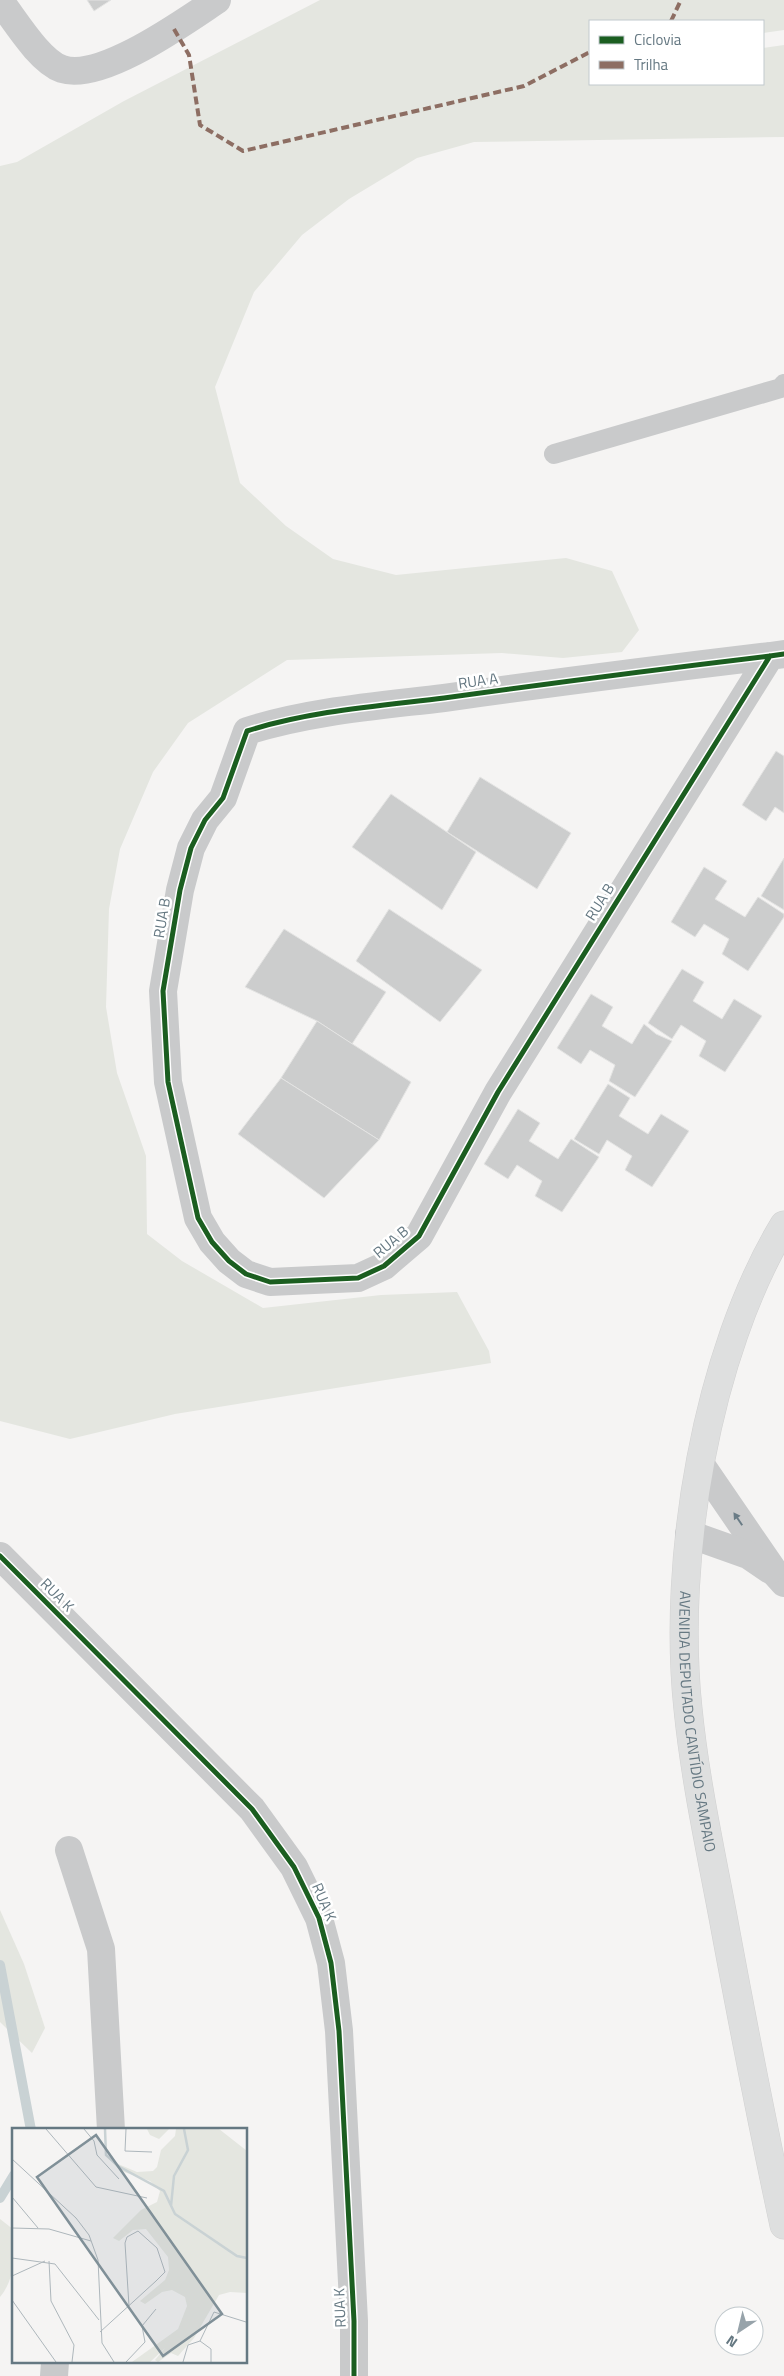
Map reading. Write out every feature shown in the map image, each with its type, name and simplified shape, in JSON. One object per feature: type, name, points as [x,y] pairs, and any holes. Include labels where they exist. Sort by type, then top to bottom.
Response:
[{"type":"main road","name":"AVENIDA DEPUTADO CANTÍDIO SAMPAIO","points":[[784,1225],[766,1255],[738,1325],[704,1442],[689,1534],[684,1653],[687,1708],[696,1772],[750,2064],[784,2226]]},
{"type":"street","points":[[0,1],[37,49],[51,62],[62,69],[76,71],[103,66],[161,38],[216,0]]},
{"type":"street","name":"RUA B","points":[[223,798],[205,820],[191,848],[180,890],[163,991],[168,1082],[198,1218],[212,1242],[229,1261],[246,1274],[270,1282],[358,1278],[384,1266],[418,1236],[498,1092],[777,655]]},
{"type":"street","name":"RUA A","points":[[223,798],[247,731],[279,721],[777,655]]},
{"type":"street","points":[[701,1465],[779,1578]]},
{"type":"street","points":[[689,1534],[748,1555],[779,1578]]},
{"type":"street","name":"RUA K","points":[[0,1556],[252,1810],[294,1867],[319,1918],[331,1963],[340,2031],[354,2321],[354,2376]]},
{"type":"street","points":[[69,1850],[101,1949],[111,2128]]},
{"type":"lane","points":[[554,454],[781,388],[784,384]]},
{"type":"shaded area","points":[[320,0],[784,0],[784,30],[764,33],[764,20],[589,20],[589,85],[764,85],[764,48],[784,45],[784,137],[474,142],[417,158],[349,199],[302,235],[254,292],[215,387],[240,483],[286,526],[333,559],[396,575],[566,558],[612,571],[639,630],[622,652],[563,658],[502,653],[287,660],[188,723],[153,772],[120,849],[109,909],[106,1007],[117,1073],[146,1156],[147,1234],[182,1261],[263,1308],[381,1295],[457,1292],[489,1351],[491,1363],[175,1414],[70,1439],[0,1421],[0,166],[17,162],[124,101]]},
{"type":"shaded area","points":[[0,1910],[24,1964],[45,2028],[32,2053],[0,2022]]},
{"type":"shaded area","points":[[0,2219],[12,2228],[12,2270],[9,2282],[0,2297]]},
{"type":"building","points":[[87,0],[111,0],[94,11]]},
{"type":"building","points":[[776,751],[784,756],[784,813],[775,807],[766,821],[742,805]]},
{"type":"building","points":[[480,777],[571,833],[537,889],[447,832]]},
{"type":"building","points":[[391,794],[476,852],[442,910],[352,847]]},
{"type":"building","points":[[784,858],[784,910],[761,896]]},
{"type":"building","points":[[704,867],[727,881],[715,899],[745,917],[758,897],[784,914],[784,917],[748,971],[722,954],[729,939],[704,924],[695,937],[671,922]]},
{"type":"building","points":[[389,909],[482,970],[440,1022],[356,961]]},
{"type":"building","points":[[284,929],[386,992],[352,1044],[317,1021],[245,987]]},
{"type":"building","points":[[682,969],[704,982],[693,1001],[722,1019],[734,999],[762,1016],[725,1072],[699,1056],[706,1041],[681,1025],[672,1039],[648,1023]]},
{"type":"building","points":[[591,994],[613,1007],[602,1026],[632,1044],[644,1024],[656,1034],[672,1041],[635,1097],[609,1081],[615,1065],[590,1050],[581,1064],[557,1048]]},
{"type":"building","points":[[317,1021],[411,1082],[379,1140],[281,1078]]},
{"type":"building","points":[[281,1078],[379,1140],[324,1198],[238,1134]]},
{"type":"building","points":[[608,1084],[630,1098],[619,1116],[648,1134],[661,1114],[689,1131],[652,1187],[625,1170],[632,1156],[607,1140],[599,1154],[574,1139]]},
{"type":"building","points":[[518,1109],[540,1123],[529,1141],[558,1159],[571,1139],[599,1157],[562,1212],[535,1196],[542,1181],[517,1165],[508,1179],[484,1164]]},
{"type":"waterway","points":[[0,1965],[31,2128]]},
{"type":"waterway","points":[[0,2198],[12,2178]]},
{"type":"marked path","points":[[671,20],[681,0]]},
{"type":"marked path","points":[[174,29],[189,55],[200,125],[243,151],[524,86],[589,53]]},
{"type":"cycle path","points":[[770,656],[498,1092],[419,1236],[384,1266],[358,1278],[270,1282],[246,1274],[229,1261],[212,1242],[198,1218],[168,1082],[163,991],[180,890],[191,848],[205,820],[223,798],[247,731],[271,724],[344,710],[784,654]]},
{"type":"cycle path","points":[[0,1556],[252,1809],[294,1867],[319,1918],[331,1963],[339,2031],[354,2321],[354,2376]]}]
